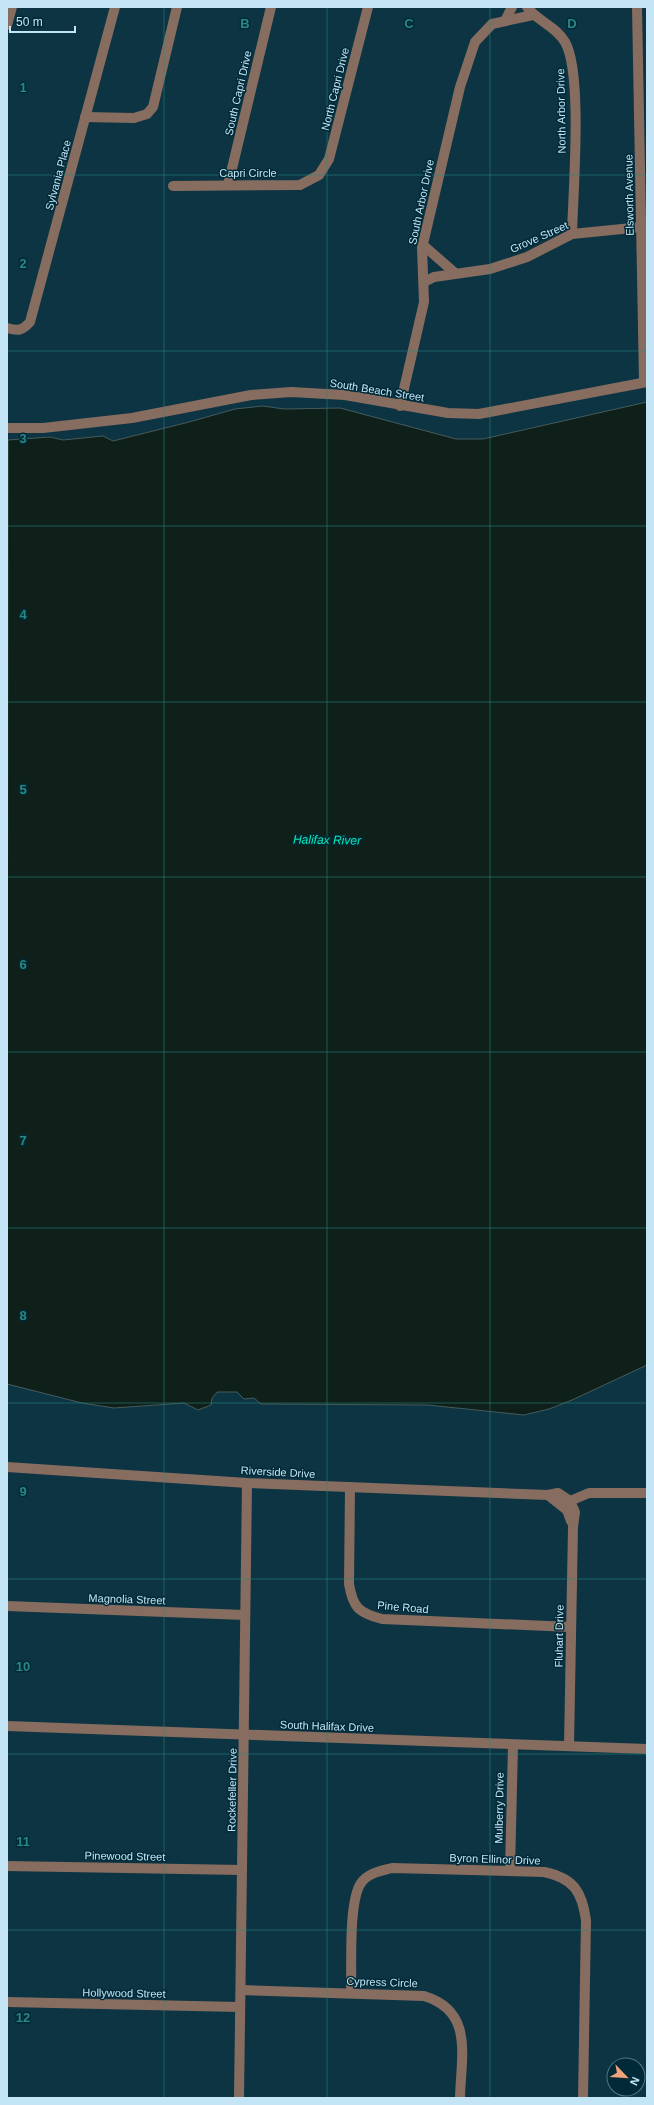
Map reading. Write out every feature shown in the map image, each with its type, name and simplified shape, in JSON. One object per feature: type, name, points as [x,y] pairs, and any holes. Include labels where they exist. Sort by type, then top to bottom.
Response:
[{"type":"street","points":[[7,25],[12,7]]},
{"type":"street","name":"Sylvania Place","points":[[7,328],[18,331],[24,330],[30,322],[115,7]]},
{"type":"street","points":[[85,117],[134,118],[147,114],[153,107],[177,7]]},
{"type":"street","name":"South Capri Drive","points":[[228,185],[271,7]]},
{"type":"street","name":"North Capri Drive","points":[[319,175],[329,159],[368,7]]},
{"type":"street","points":[[505,21],[512,7]]},
{"type":"street","name":"Elsworth Avenue","points":[[637,7],[643,143],[642,227],[646,382]]},
{"type":"street","name":"South Arbor Drive","points":[[400,406],[424,302],[423,245],[460,87],[476,42],[492,24],[505,21],[530,11]]},
{"type":"street","name":"North Arbor Drive","points":[[530,11],[552,27],[565,41],[572,60],[575,112],[572,234]]},
{"type":"street","name":"Capri Circle","points":[[173,186],[300,186],[319,175]]},
{"type":"street","name":"Grove Street","points":[[424,282],[434,277],[490,269],[527,257],[572,234],[642,227]]},
{"type":"street","points":[[423,245],[455,273]]},
{"type":"street","name":"South Beach Street","points":[[7,428],[42,428],[132,418],[251,395],[291,392],[345,395],[400,406],[479,414],[646,382]]},
{"type":"street","name":"Riverside Drive","points":[[7,1467],[247,1483],[548,1495],[558,1493],[565,1502]]},
{"type":"street","name":"Rockefeller Drive","points":[[239,2098],[247,1483]]},
{"type":"street","name":"Pine Road","points":[[350,1487],[349,1584],[352,1599],[358,1609],[368,1615],[382,1619],[571,1627]]},
{"type":"street","points":[[565,1502],[590,1493],[647,1493]]},
{"type":"street","name":"Fluhart Drive","points":[[565,1502],[575,1512],[573,1527],[569,1746]]},
{"type":"street","name":"Magnolia Street","points":[[7,1606],[245,1615]]},
{"type":"street","name":"South Halifax Drive","points":[[7,1726],[647,1749]]},
{"type":"street","name":"Mulberry Drive","points":[[510,1871],[513,1745]]},
{"type":"street","name":"Pinewood Street","points":[[7,1866],[242,1870]]},
{"type":"street","name":"Byron Ellinor Drive","points":[[351,1993],[354,1899],[362,1881],[371,1875],[392,1868],[510,1871],[554,1874],[572,1883],[579,1892],[583,1903],[586,1920],[582,2098]]},
{"type":"street","name":"Cypress Circle","points":[[241,1990],[424,1996],[437,2000],[448,2008],[457,2020],[462,2032],[460,2098]]},
{"type":"street","name":"Hollywood Street","points":[[7,2002],[240,2008]]},
{"type":"water","name":"Halifax River","points":[[647,402],[647,1365],[572,1400],[549,1409],[524,1415],[428,1405],[261,1404],[254,1398],[244,1399],[237,1392],[217,1392],[212,1398],[211,1405],[198,1410],[184,1403],[114,1408],[82,1403],[7,1384],[8,440],[50,437],[63,440],[103,436],[113,441],[235,409],[263,406],[284,409],[340,408],[456,439],[483,439]]}]
